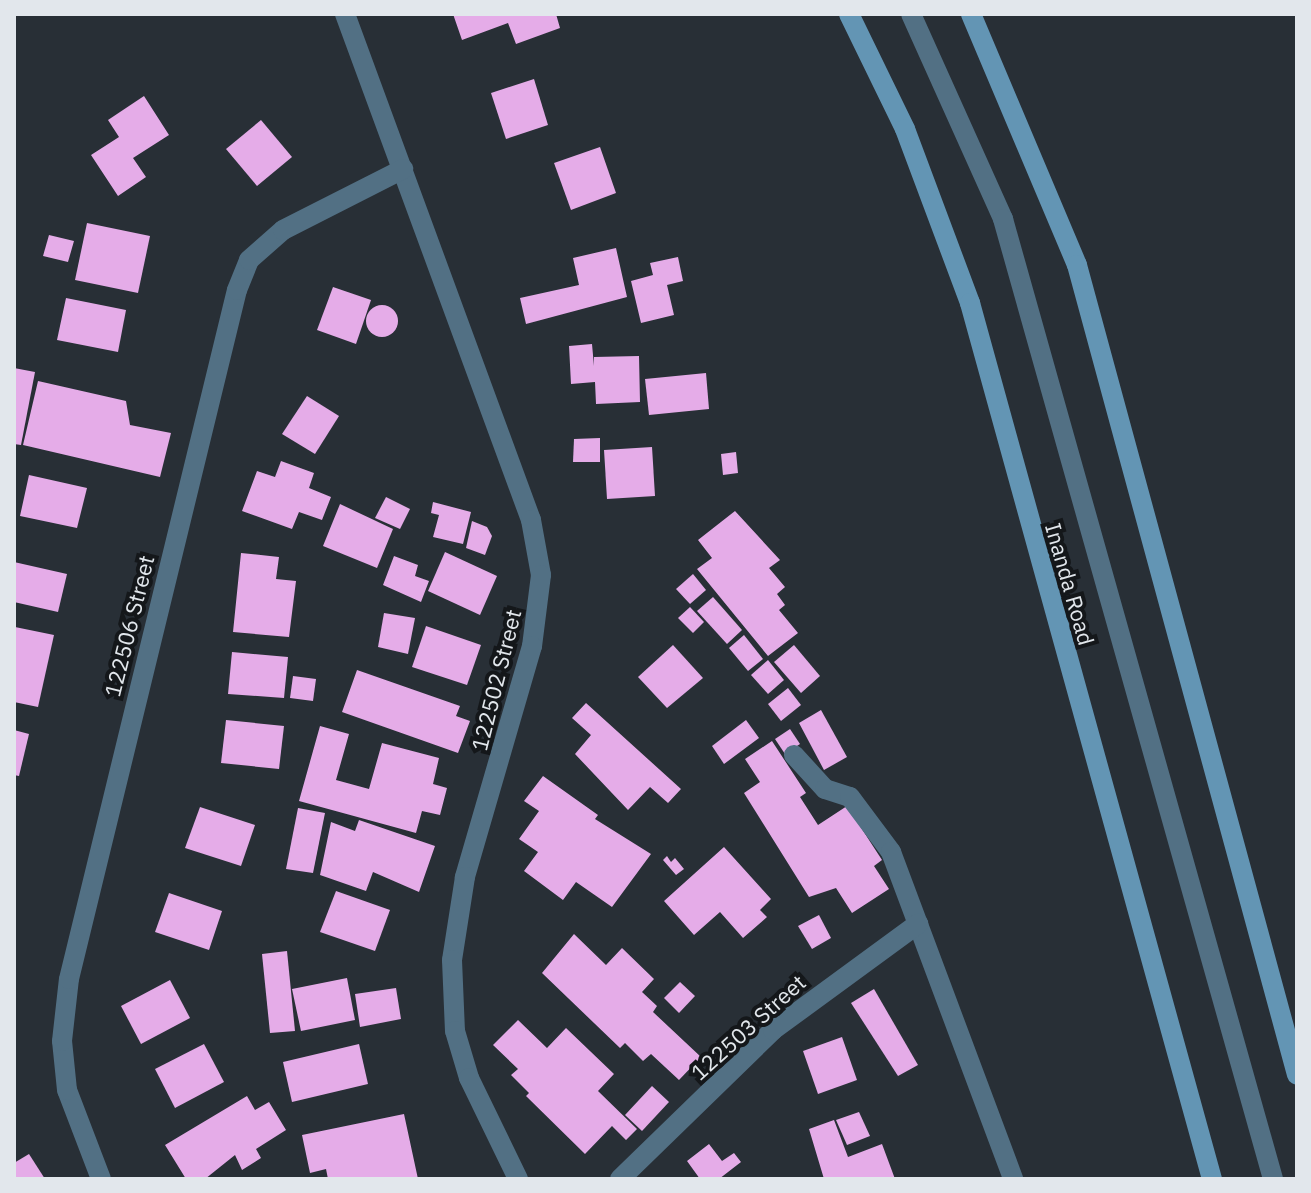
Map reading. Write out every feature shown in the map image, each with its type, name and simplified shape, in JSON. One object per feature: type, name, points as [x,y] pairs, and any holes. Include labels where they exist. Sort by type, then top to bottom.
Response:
[{"type":"street","name":"122502 Street","points":[[345,14],[531,520],[541,575],[532,646],[465,877],[452,960],[455,1031],[469,1078],[518,1179]]},
{"type":"street","name":"Inanda Road","points":[[849,14],[905,129],[970,303],[1212,1179]]},
{"type":"street","points":[[911,14],[1003,219],[1273,1179]]},
{"type":"street","points":[[971,14],[1077,265],[1297,1075]]},
{"type":"street","name":"122506 Street","points":[[101,1179],[78,1130],[67,1090],[62,1041],[69,979],[237,290],[249,260],[283,230],[403,169]]},
{"type":"street","points":[[794,755],[825,789],[850,797],[878,831],[918,924],[1013,1179]]},
{"type":"street","name":"122503 Street","points":[[620,1179],[773,1030],[918,924]]},
{"type":"building","points":[[453,14],[556,14],[560,28],[516,44],[508,23],[462,40]]},
{"type":"building","points":[[534,79],[548,125],[506,139],[491,93]]},
{"type":"building","points":[[144,96],[169,135],[133,158],[146,177],[118,196],[91,155],[119,137],[108,120]]},
{"type":"building","points":[[261,120],[292,157],[257,186],[226,149]]},
{"type":"building","points":[[600,147],[616,193],[571,210],[554,163]]},
{"type":"building","points":[[87,223],[150,236],[138,293],[75,280]]},
{"type":"building","points":[[49,235],[74,241],[68,262],[43,256]]},
{"type":"building","points":[[616,248],[627,297],[526,324],[520,298],[579,285],[573,258]]},
{"type":"building","points":[[678,257],[683,281],[667,285],[674,315],[641,323],[631,281],[653,275],[650,263]]},
{"type":"building","points":[[333,287],[371,300],[356,344],[317,330]]},
{"type":"building","points":[[66,298],[126,310],[118,352],[57,340]]},
{"type":"building","points":[[382,305],[393,310],[398,321],[393,332],[382,337],[371,332],[366,321],[371,310]]},
{"type":"building","points":[[592,344],[594,366],[594,357],[639,356],[640,402],[596,404],[595,382],[571,384],[569,346]]},
{"type":"building","points":[[14,368],[35,372],[21,445],[14,444]]},
{"type":"building","points":[[706,373],[709,409],[649,415],[645,379]]},
{"type":"building","points":[[38,381],[126,401],[130,425],[171,433],[160,477],[23,445]]},
{"type":"building","points":[[307,396],[339,416],[315,454],[282,434]]},
{"type":"building","points":[[600,438],[600,462],[573,462],[574,439]]},
{"type":"building","points":[[652,447],[655,496],[607,499],[604,450]]},
{"type":"building","points":[[736,452],[738,473],[723,475],[721,454]]},
{"type":"building","points":[[281,461],[314,473],[309,488],[331,497],[322,520],[299,512],[292,529],[242,511],[257,471],[275,477]]},
{"type":"building","points":[[29,475],[87,488],[77,528],[20,516]]},
{"type":"building","points":[[386,497],[410,509],[400,529],[375,518]]},
{"type":"building","points":[[433,502],[471,512],[463,544],[433,537],[439,515],[431,513]]},
{"type":"building","points":[[340,504],[393,529],[377,568],[323,546]]},
{"type":"building","points":[[735,511],[780,560],[769,568],[785,587],[777,594],[785,605],[779,610],[798,633],[768,656],[697,569],[712,558],[698,540]]},
{"type":"building","points":[[472,521],[487,527],[492,536],[485,555],[466,548]]},
{"type":"building","points":[[445,552],[497,576],[480,615],[428,591]]},
{"type":"building","points":[[241,553],[279,557],[276,579],[296,581],[289,637],[233,632]]},
{"type":"building","points":[[394,556],[418,565],[415,576],[429,581],[421,602],[383,585]]},
{"type":"building","points":[[14,562],[67,574],[58,612],[14,602]]},
{"type":"building","points":[[693,574],[706,590],[690,604],[676,589]]},
{"type":"building","points":[[713,597],[742,630],[727,644],[697,611]]},
{"type":"building","points":[[690,607],[704,622],[693,633],[678,618]]},
{"type":"building","points":[[384,613],[415,618],[408,654],[378,647]]},
{"type":"building","points":[[426,626],[481,645],[467,685],[412,667]]},
{"type":"building","points":[[15,627],[54,635],[38,707],[14,702]]},
{"type":"building","points":[[744,635],[763,659],[748,671],[729,648]]},
{"type":"building","points":[[673,645],[703,678],[667,708],[638,677]]},
{"type":"building","points":[[794,645],[820,676],[801,693],[774,662]]},
{"type":"building","points":[[232,652],[288,657],[284,698],[228,694]]},
{"type":"building","points":[[768,660],[784,680],[768,694],[751,675]]},
{"type":"building","points":[[357,670],[460,706],[456,716],[470,721],[458,753],[342,712]]},
{"type":"building","points":[[293,676],[316,679],[313,701],[290,698]]},
{"type":"building","points":[[788,688],[801,705],[781,721],[768,704]]},
{"type":"building","points":[[586,703],[681,789],[668,803],[650,787],[628,810],[575,754],[591,735],[572,718]]},
{"type":"building","points":[[821,710],[847,757],[824,770],[799,723]]},
{"type":"building","points":[[226,720],[284,726],[279,769],[221,763]]},
{"type":"building","points":[[746,720],[759,738],[724,764],[712,746]]},
{"type":"building","points":[[320,726],[349,734],[336,780],[369,789],[382,743],[439,758],[433,784],[447,788],[440,815],[422,811],[416,833],[299,801]]},
{"type":"building","points":[[790,729],[800,744],[785,754],[775,739]]},
{"type":"building","points":[[14,730],[29,734],[19,776],[14,775]]},
{"type":"building","points":[[772,741],[806,793],[800,797],[818,825],[847,806],[882,860],[874,866],[889,889],[852,913],[836,888],[809,897],[744,793],[760,782],[745,759]]},
{"type":"building","points":[[543,776],[598,815],[595,819],[651,854],[612,907],[576,882],[563,900],[524,871],[538,852],[519,839],[539,811],[524,801]]},
{"type":"building","points":[[200,807],[255,825],[241,866],[185,848]]},
{"type":"building","points":[[298,808],[325,813],[313,873],[286,869]]},
{"type":"building","points":[[359,820],[435,846],[419,892],[373,872],[366,891],[320,875],[331,822],[355,831]]},
{"type":"building","points":[[724,847],[771,899],[760,910],[767,917],[743,938],[720,912],[694,935],[664,901]]},
{"type":"building","points":[[667,856],[671,862],[675,858],[684,869],[676,875],[663,860]]},
{"type":"building","points":[[336,891],[390,910],[375,951],[320,932]]},
{"type":"building","points":[[169,893],[222,911],[209,950],[155,932]]},
{"type":"building","points":[[819,915],[831,938],[812,949],[798,926]]},
{"type":"building","points":[[574,934],[606,965],[622,948],[654,979],[642,992],[657,1006],[653,1012],[701,1057],[679,1080],[651,1054],[643,1061],[625,1043],[620,1048],[542,973]]},
{"type":"building","points":[[287,951],[295,1031],[270,1033],[262,954]]},
{"type":"building","points":[[347,978],[355,1020],[301,1031],[292,989]]},
{"type":"building","points":[[170,980],[190,1018],[141,1044],[121,1006]]},
{"type":"building","points":[[680,982],[695,996],[679,1013],[664,998]]},
{"type":"building","points":[[396,988],[401,1019],[360,1027],[355,994]]},
{"type":"building","points":[[874,989],[918,1065],[898,1076],[851,1003]]},
{"type":"building","points":[[518,1020],[547,1048],[566,1028],[614,1074],[598,1091],[637,1129],[626,1140],[612,1126],[585,1154],[526,1096],[529,1093],[511,1075],[518,1069],[493,1045]]},
{"type":"building","points":[[842,1037],[857,1080],[818,1094],[803,1051]]},
{"type":"building","points":[[204,1044],[224,1082],[175,1108],[155,1069]]},
{"type":"building","points":[[359,1044],[368,1084],[292,1102],[283,1062]]},
{"type":"building","points":[[652,1086],[669,1102],[642,1131],[625,1115]]},
{"type":"building","points":[[247,1096],[255,1110],[269,1102],[286,1130],[256,1149],[261,1158],[242,1170],[235,1155],[205,1179],[186,1179],[165,1145]]},
{"type":"building","points":[[859,1112],[870,1136],[847,1145],[836,1120]]},
{"type":"building","points":[[404,1114],[418,1179],[328,1179],[326,1169],[310,1173],[302,1135]]},
{"type":"building","points":[[834,1120],[848,1157],[882,1144],[895,1179],[824,1179],[809,1129]]},
{"type":"building","points":[[709,1144],[722,1161],[734,1153],[741,1162],[719,1179],[700,1179],[687,1161]]},
{"type":"building","points":[[29,1154],[45,1179],[14,1179],[14,1163]]}]
